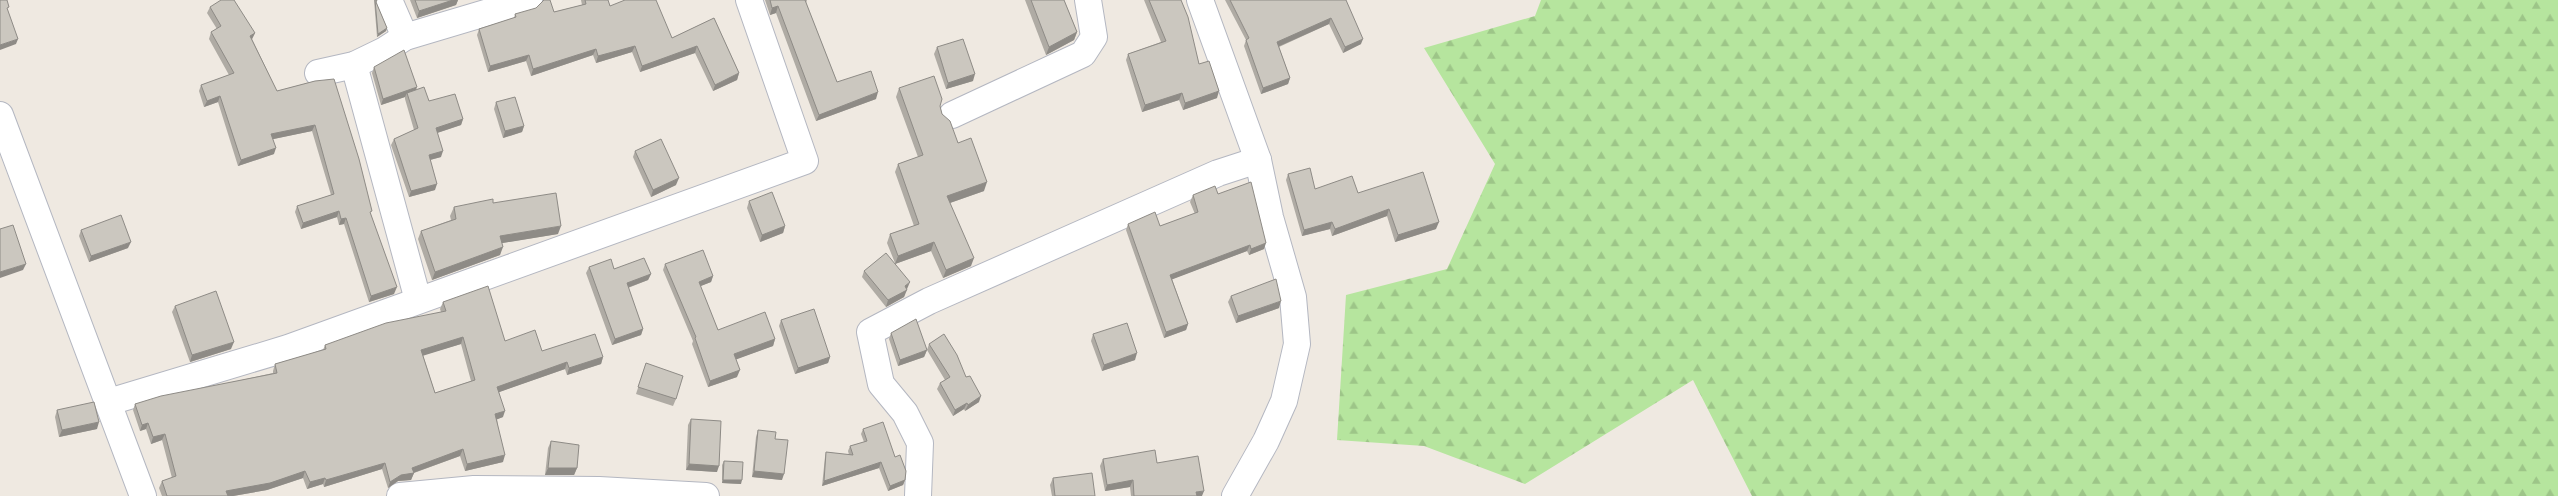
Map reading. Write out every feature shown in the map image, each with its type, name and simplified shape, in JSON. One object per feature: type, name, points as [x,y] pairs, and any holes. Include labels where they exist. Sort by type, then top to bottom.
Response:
[{"type":"street","points":[[389,0],[405,36]]},
{"type":"street","points":[[318,72],[354,65],[385,50],[405,36],[529,0]]},
{"type":"street","points":[[109,402],[288,348],[806,160],[748,0]]},
{"type":"street","points":[[952,115],[1083,54],[1094,37],[1088,0]]},
{"type":"street","points":[[1200,0],[1258,160],[1270,217],[1292,296],[1297,344],[1284,401],[1266,441],[1235,496]]},
{"type":"street","points":[[354,65],[418,300]]},
{"type":"street","points":[[0,115],[143,496]]},
{"type":"street","points":[[918,496],[920,443],[905,413],[881,384],[870,332],[929,301],[974,281],[1218,173],[1258,160]]},
{"type":"street","points":[[400,496],[474,488],[706,496]]},
{"type":"green space","points":[[1541,0],[2558,0],[2558,496],[1752,496],[1693,380],[1525,484],[1424,446],[1337,440],[1346,295],[1447,269],[1495,164],[1424,48],[1535,16]]},
{"type":"building","points":[[0,0],[7,0],[9,7],[7,8],[18,39],[0,45]]},
{"type":"building","points":[[221,0],[234,0],[255,33],[250,36],[277,91],[315,81],[334,79],[359,159],[372,211],[370,212],[397,287],[371,296],[346,218],[341,219],[339,211],[303,223],[297,206],[334,194],[315,125],[271,134],[276,148],[241,160],[220,96],[207,101],[201,85],[234,73],[211,32],[221,26],[210,7]]},
{"type":"building","points":[[375,0],[377,0],[376,2],[387,28],[378,34]]},
{"type":"building","points":[[415,0],[453,0],[419,11]]},
{"type":"building","points":[[544,0],[550,0],[554,12],[586,4],[585,0],[608,0],[610,6],[625,0],[656,0],[672,38],[714,18],[739,73],[715,85],[697,46],[642,66],[635,46],[598,56],[596,49],[533,69],[529,55],[490,66],[479,29],[516,17],[515,14],[536,8]]},
{"type":"building","points":[[770,0],[805,0],[837,82],[871,71],[878,92],[819,115],[778,6],[772,8]]},
{"type":"building","points":[[1031,0],[1064,0],[1077,32],[1049,47]]},
{"type":"building","points":[[1149,0],[1181,0],[1188,17],[1199,64],[1209,61],[1219,91],[1185,103],[1182,93],[1145,105],[1128,54],[1166,41]]},
{"type":"building","points":[[1230,0],[1346,0],[1363,39],[1345,47],[1331,18],[1277,42],[1290,78],[1263,88],[1246,40],[1249,38]]},
{"type":"building","points":[[963,39],[975,74],[948,83],[937,47]]},
{"type":"building","points":[[404,50],[417,87],[383,99],[374,67]]},
{"type":"building","points":[[934,76],[942,99],[940,106],[942,114],[950,121],[958,143],[971,138],[987,182],[947,196],[974,258],[946,270],[934,242],[898,256],[890,234],[919,224],[898,164],[923,155],[899,88]]},
{"type":"building","points":[[424,87],[429,101],[455,94],[463,119],[436,128],[443,151],[429,155],[437,184],[411,191],[394,139],[418,128],[407,93]]},
{"type":"building","points":[[515,97],[524,126],[505,131],[496,102]]},
{"type":"building","points":[[661,139],[679,178],[653,190],[635,151]]},
{"type":"building","points":[[1310,168],[1315,189],[1352,176],[1358,193],[1423,172],[1439,222],[1398,235],[1389,209],[1335,229],[1332,222],[1304,230],[1288,174]]},
{"type":"building","points":[[1251,182],[1266,243],[1251,249],[1250,245],[1170,275],[1188,324],[1166,332],[1128,224],[1155,212],[1160,226],[1198,212],[1193,195],[1215,186],[1218,194]]},
{"type":"building","points":[[772,192],[785,226],[762,235],[749,201]]},
{"type":"building","points":[[556,193],[561,226],[500,236],[503,247],[435,272],[421,231],[456,219],[454,207],[493,199],[493,203]]},
{"type":"building","points":[[121,215],[131,242],[91,256],[81,230]]},
{"type":"building","points":[[13,225],[26,264],[0,272],[0,229]]},
{"type":"building","points":[[703,250],[713,276],[699,282],[718,330],[765,312],[775,339],[734,354],[740,370],[710,381],[696,337],[665,264]]},
{"type":"building","points":[[886,253],[910,282],[905,286],[907,290],[888,300],[864,271]]},
{"type":"building","points":[[644,258],[651,274],[627,283],[643,329],[615,339],[589,267],[611,259],[614,269]]},
{"type":"building","points":[[1276,279],[1281,301],[1238,316],[1231,296]]},
{"type":"building","points":[[488,286],[505,341],[535,330],[542,351],[595,334],[603,357],[569,368],[567,362],[497,387],[505,411],[495,414],[505,455],[467,464],[463,449],[412,468],[414,473],[401,475],[390,482],[385,463],[326,480],[325,478],[310,482],[305,471],[270,483],[226,491],[228,496],[167,496],[162,481],[176,476],[165,434],[153,437],[148,423],[142,425],[135,404],[161,396],[277,373],[275,364],[326,349],[325,345],[386,323],[446,311],[443,302]],"holes":[[[463,337],[475,380],[435,393],[421,350]]]},
{"type":"building","points":[[216,291],[234,342],[192,355],[175,306]]},
{"type":"building","points":[[814,309],[830,357],[798,368],[781,320]]},
{"type":"building","points":[[916,319],[927,350],[900,360],[891,333]]},
{"type":"building","points":[[1127,323],[1137,353],[1104,365],[1093,334]]},
{"type":"building","points":[[944,334],[957,355],[966,377],[970,376],[981,396],[968,405],[967,403],[955,410],[940,383],[950,377],[929,344]]},
{"type":"building","points":[[646,363],[683,376],[676,399],[638,387]]},
{"type":"building","points":[[94,402],[99,422],[62,430],[57,410]]},
{"type":"building","points":[[691,419],[721,421],[719,466],[689,464]]},
{"type":"building","points":[[883,422],[895,457],[900,455],[906,471],[905,480],[890,486],[881,462],[824,481],[826,452],[853,455],[850,446],[867,441],[863,429]]},
{"type":"building","points":[[758,430],[776,432],[775,439],[788,440],[784,474],[754,471]]},
{"type":"building","points":[[551,441],[579,445],[577,468],[548,468]]},
{"type":"building","points":[[1155,450],[1157,463],[1198,456],[1204,491],[1196,492],[1197,496],[1134,496],[1133,480],[1107,485],[1103,459]]},
{"type":"building","points":[[724,461],[743,462],[742,480],[723,480]]},
{"type":"building","points":[[1092,473],[1095,496],[1055,496],[1053,478]]}]
